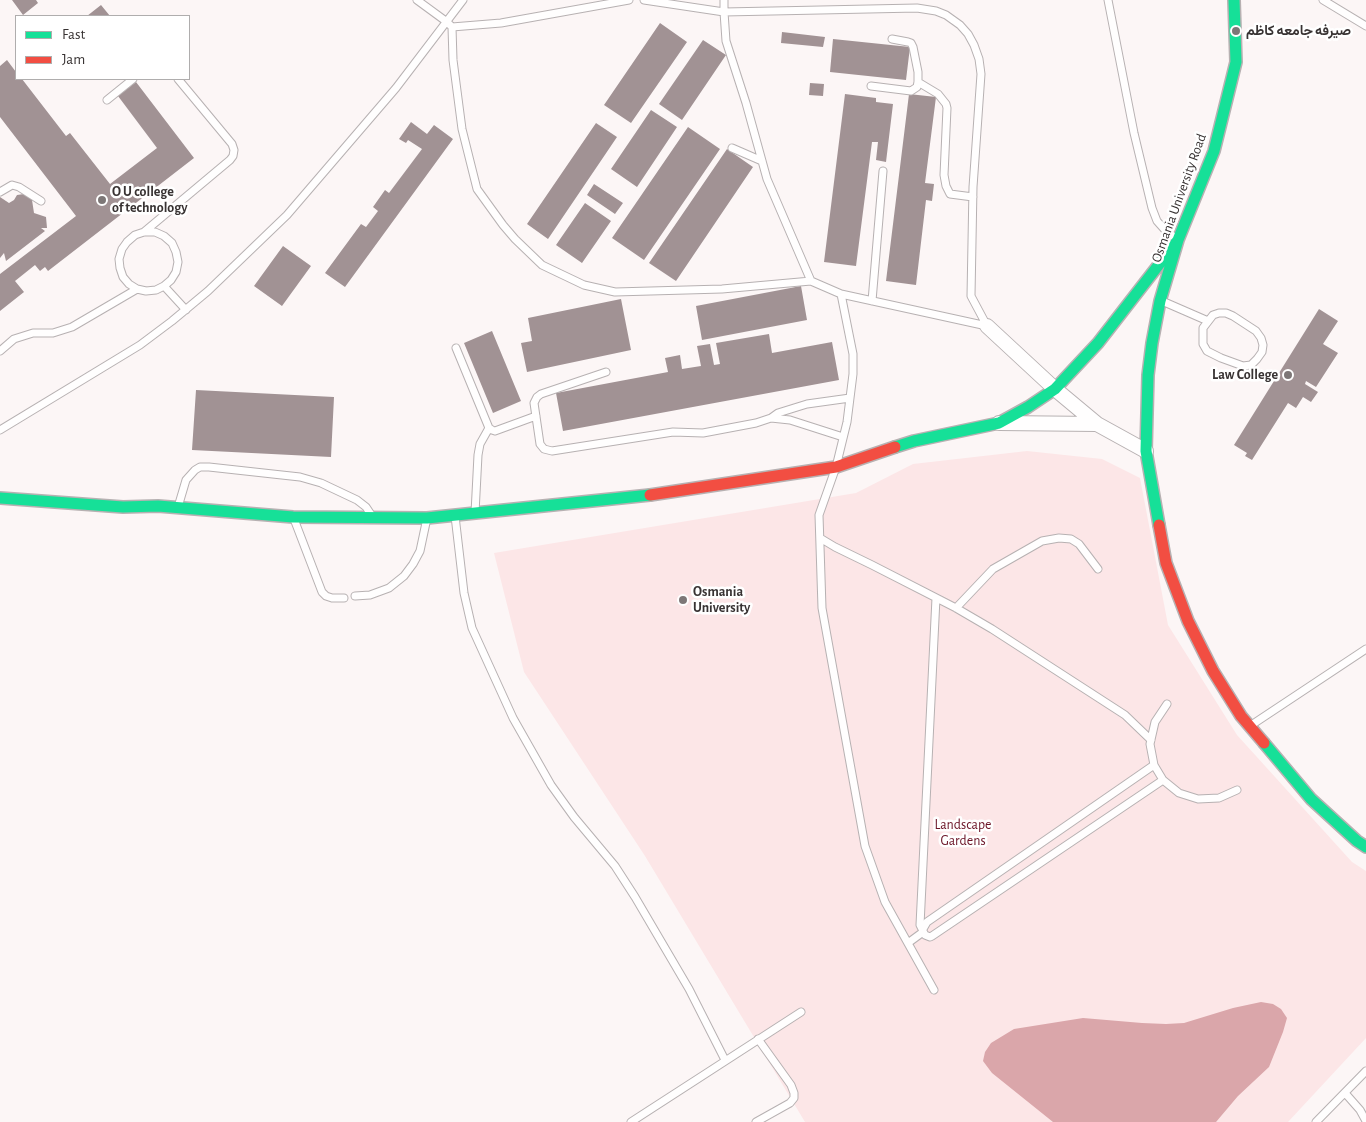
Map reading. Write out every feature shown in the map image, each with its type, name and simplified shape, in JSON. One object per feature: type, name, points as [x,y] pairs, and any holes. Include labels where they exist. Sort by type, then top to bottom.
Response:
[{"type":"street","name":"Osmania University Road","points":[[1234,0],[1236,62],[1226,108],[1214,151],[1178,240],[1160,300],[1148,375],[1146,451],[1166,563],[1188,621],[1213,671],[1241,716],[1311,799],[1366,847]]},
{"type":"street","points":[[999,423],[1028,408],[1055,389],[1074,370],[1098,343],[1178,240]]},
{"type":"street","points":[[987,326],[1055,389],[1097,424],[1146,451]]},
{"type":"street","points":[[0,498],[123,507],[158,506],[293,517],[427,518],[662,494],[836,467],[914,441],[999,423],[1097,424]]},
{"type":"lane","points":[[417,0],[450,25],[501,23],[629,0]]},
{"type":"lane","points":[[0,430],[140,345],[208,291],[287,215],[450,25],[463,0]]},
{"type":"lane","points":[[644,0],[724,12],[917,8],[936,11],[946,15],[960,25],[974,45],[979,59],[981,74],[972,197],[971,296],[987,326]]},
{"type":"lane","points":[[724,0],[726,41],[762,161],[811,281]]},
{"type":"lane","points":[[1108,0],[1134,133],[1152,208],[1157,221],[1178,240]]},
{"type":"lane","points":[[1323,0],[1366,26]]},
{"type":"lane","points":[[450,25],[452,60],[462,129],[477,189],[503,225],[542,265],[584,285],[615,292],[722,289],[811,281],[841,294],[987,326]]},
{"type":"lane","points":[[871,86],[911,91],[914,90],[918,82],[913,47],[911,44],[892,39]]},
{"type":"lane","points":[[107,100],[132,80]]},
{"type":"lane","points":[[144,232],[233,156],[232,144],[179,80]]},
{"type":"lane","points":[[918,82],[938,94],[946,104],[944,175],[946,186],[950,194],[972,197]]},
{"type":"lane","points":[[732,148],[762,161]]},
{"type":"lane","points":[[872,301],[883,171]]},
{"type":"lane","points":[[0,192],[12,185],[19,186],[41,201]]},
{"type":"lane","points":[[144,232],[155,232],[164,236],[172,243],[176,252],[178,262],[176,272],[171,280],[156,290],[146,291],[130,284],[123,277],[120,268],[119,259],[127,242],[135,235],[144,232]]},
{"type":"lane","points":[[164,286],[186,310]]},
{"type":"lane","points":[[0,351],[14,339],[33,333],[53,333],[72,327],[137,288]]},
{"type":"lane","points":[[841,294],[852,354],[853,374],[836,467],[819,516],[822,608],[865,846],[885,902],[934,990]]},
{"type":"lane","points":[[1160,300],[1208,321]]},
{"type":"lane","points":[[1219,313],[1233,316],[1256,331],[1261,338],[1262,352],[1251,365],[1242,366],[1207,351],[1202,338],[1203,328],[1208,321],[1213,315],[1219,313]]},
{"type":"lane","points":[[456,348],[489,428],[495,430],[536,416]]},
{"type":"lane","points":[[606,372],[541,394],[535,400],[540,444],[546,450],[552,451],[673,432],[703,433],[756,423],[771,418],[778,413],[807,404],[850,398]]},
{"type":"lane","points":[[771,418],[790,420],[843,437]]},
{"type":"lane","points":[[475,514],[478,455],[480,444],[489,428]]},
{"type":"lane","points":[[178,508],[186,480],[195,470],[209,467],[300,477],[321,483],[357,500],[371,512],[373,518]]},
{"type":"lane","points":[[455,516],[464,593],[472,628],[513,718],[551,785],[574,817],[615,866],[639,904],[689,989],[725,1060]]},
{"type":"lane","points":[[293,517],[322,592],[332,598],[344,598]]},
{"type":"lane","points":[[355,596],[370,595],[389,588],[404,576],[420,550],[427,518]]},
{"type":"lane","points":[[820,538],[956,608],[992,629],[1125,715],[1151,740]]},
{"type":"lane","points":[[956,608],[993,569],[1042,541],[1060,538],[1070,539],[1079,544],[1098,569]]},
{"type":"lane","points":[[936,598],[920,925],[920,928],[928,936],[932,936],[1163,780]]},
{"type":"lane","points":[[1250,726],[1366,649]]},
{"type":"lane","points":[[1167,704],[1155,722],[1150,744],[1154,765],[1163,780],[1179,793],[1198,799],[1219,798],[1237,790]]},
{"type":"lane","points":[[908,943],[923,931],[927,922],[1154,765]]},
{"type":"lane","points":[[631,1122],[801,1012]]},
{"type":"lane","points":[[756,1122],[790,1103],[794,1098],[791,1085],[758,1039]]},
{"type":"lane","points":[[1316,1122],[1366,1071]]},
{"type":"lane","points":[[1345,1093],[1360,1110],[1366,1121]]},
{"type":"green space","name":"Landscape Gardens","points":[[1027,451],[1102,459],[1140,478],[1168,625],[1237,735],[1352,862],[1366,871],[1366,1038],[1288,1122],[805,1122],[645,856],[524,672],[494,553],[856,493],[913,464]]},
{"type":"shaded area","points":[[1261,1002],[1273,1004],[1281,1009],[1287,1018],[1283,1032],[1269,1067],[1238,1096],[1216,1122],[1053,1122],[992,1073],[983,1061],[985,1052],[991,1043],[1014,1029],[1083,1018],[1142,1023],[1184,1023],[1233,1008]]},
{"type":"building","points":[[12,0],[36,0],[38,3],[23,15]]},
{"type":"building","points":[[101,5],[109,15],[88,15]]},
{"type":"building","points":[[660,23],[687,42],[631,123],[604,105]]},
{"type":"building","points":[[782,32],[825,37],[823,47],[781,43]]},
{"type":"building","points":[[833,39],[910,47],[906,80],[830,72]]},
{"type":"building","points":[[703,40],[726,55],[682,120],[659,104]]},
{"type":"building","name":"O U college of technology","points":[[7,60],[15,71],[15,80],[23,80],[66,136],[70,133],[110,184],[157,148],[118,96],[136,82],[194,158],[48,271],[45,267],[40,271],[35,265],[15,281],[24,292],[0,311],[0,274],[76,216],[0,117],[0,66]]},
{"type":"building","points":[[810,83],[824,84],[823,96],[809,95]]},
{"type":"building","points":[[845,94],[876,98],[876,102],[893,104],[886,162],[876,160],[878,142],[872,142],[856,266],[824,262]]},
{"type":"building","points":[[909,94],[936,97],[925,183],[934,184],[932,201],[926,200],[916,285],[886,281]]},
{"type":"building","points":[[651,110],[677,127],[637,187],[611,169]]},
{"type":"building","points":[[411,122],[427,134],[434,125],[453,139],[345,287],[325,273],[361,224],[366,227],[378,211],[373,207],[385,190],[389,193],[422,149],[408,140],[406,143],[399,139]]},
{"type":"building","points":[[596,123],[617,137],[548,239],[527,224]]},
{"type":"building","points":[[688,127],[720,149],[644,260],[612,238]]},
{"type":"building","points":[[727,149],[753,167],[676,281],[649,263]]},
{"type":"building","points":[[594,184],[623,203],[615,214],[587,195]]},
{"type":"building","points":[[24,194],[32,200],[34,213],[46,217],[47,228],[41,228],[45,231],[6,261],[4,253],[0,258],[0,197],[9,203],[17,195]]},
{"type":"building","points":[[585,203],[611,221],[582,263],[556,245]]},
{"type":"building","points":[[283,246],[311,266],[282,306],[254,286]]},
{"type":"building","points":[[801,286],[807,320],[702,340],[696,306]]},
{"type":"building","points":[[621,299],[631,350],[527,372],[521,343],[532,341],[528,318]]},
{"type":"building","points":[[1319,309],[1338,321],[1323,344],[1338,353],[1316,387],[1306,381],[1305,384],[1318,392],[1311,402],[1303,397],[1296,408],[1288,403],[1252,460],[1245,456],[1247,453],[1234,445]]},
{"type":"building","points":[[492,331],[521,401],[493,413],[464,343]]},
{"type":"building","points":[[769,334],[772,353],[832,342],[839,380],[563,431],[556,393],[668,372],[665,358],[680,355],[682,369],[701,366],[697,346],[710,344],[714,365],[720,364],[716,343]]},
{"type":"building","points":[[196,390],[334,397],[331,457],[192,450]]},
{"type":"traffic: fast","points":[[1159,525],[1146,451],[1148,375],[1152,343],[1160,301],[1178,240],[1214,151],[1236,62],[1234,0]]},
{"type":"traffic: fast","points":[[895,447],[914,441],[999,423],[1055,389],[1098,343],[1178,240]]},
{"type":"traffic: fast","points":[[0,498],[123,507],[158,506],[293,517],[427,518],[650,495]]},
{"type":"traffic: fast","points":[[1264,743],[1311,799],[1366,847]]},
{"type":"traffic: jam","points":[[650,495],[836,467],[895,447]]},
{"type":"traffic: jam","points":[[1159,525],[1166,563],[1188,621],[1213,671],[1241,716],[1264,743]]},
{"type":"place","name":"صيرفه جامعه كاظم","points":[[1236,31]]},
{"type":"place","name":"O U college of technology","points":[[102,200]]},
{"type":"place","name":"Law College","points":[[1288,375]]},
{"type":"place","name":"Osmania University","points":[[683,600]]}]
